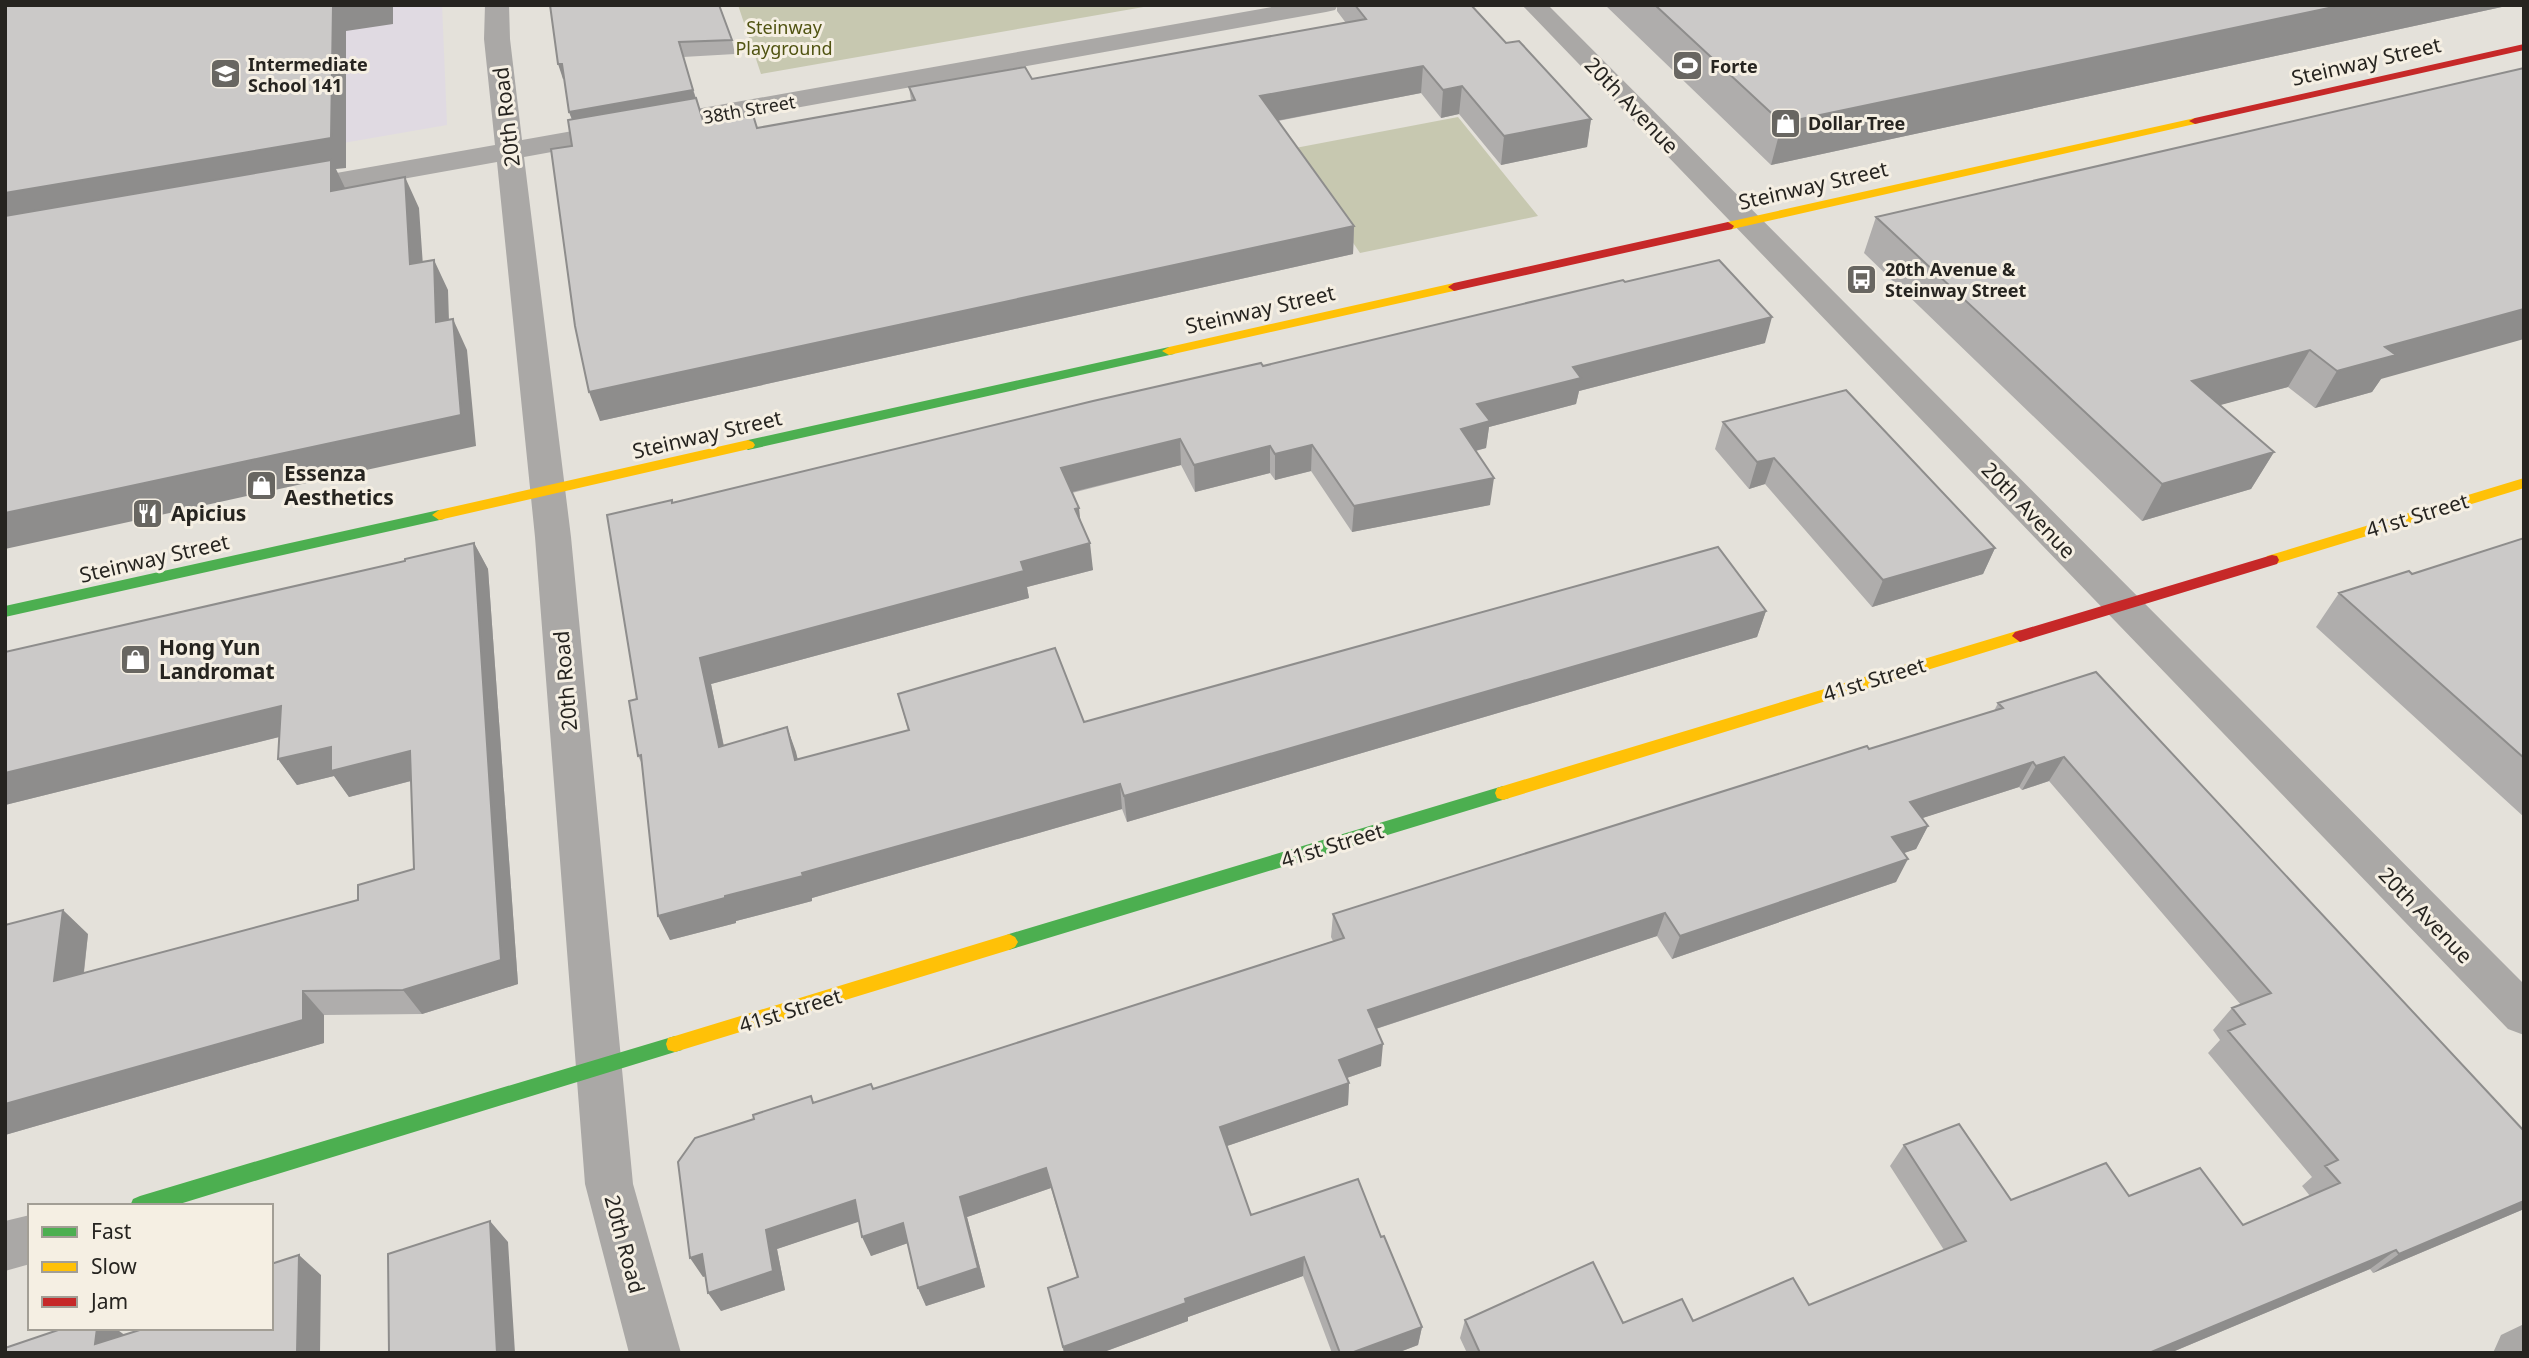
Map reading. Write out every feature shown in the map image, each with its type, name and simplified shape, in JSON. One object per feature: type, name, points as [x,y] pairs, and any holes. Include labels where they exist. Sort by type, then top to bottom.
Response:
[{"type":"street","name":"20th Road","points":[[497,5],[497,39],[548,491],[609,1185],[655,1353]]},
{"type":"street","name":"38th Street","points":[[262,195],[1326,5]]},
{"type":"street","name":"20th Avenue","points":[[1534,5],[2524,1015]]},
{"type":"street","name":"Steinway Street","points":[[5,612],[2524,47]]},
{"type":"street","name":"41st Street","points":[[147,1204],[2524,483]]},
{"type":"street","points":[[5,1246],[28,1239]]},
{"type":"street","points":[[2519,1353],[2524,1350]]},
{"type":"shaded area","name":"Intermediate School 141","points":[[131,5],[442,5],[447,125],[5,202]]},
{"type":"green space","name":"Steinway Playground","points":[[738,5],[1155,5],[761,74]]},
{"type":"green space","points":[[1458,117],[1538,216],[1360,253],[1290,149]]},
{"type":"building","name":"Intermediate School 141","points":[[5,5],[333,5],[331,138],[5,193]]},
{"type":"building","points":[[550,5],[719,5],[732,40],[679,42],[693,90],[569,112],[562,64],[558,64]]},
{"type":"building","points":[[1355,5],[1471,5],[1506,43],[1519,41],[1591,119],[1504,136],[1462,86],[1443,90],[1423,66],[1260,96],[1354,226],[589,392],[575,326],[551,149],[572,146],[568,120],[696,98],[704,124],[753,115],[757,128],[915,100],[909,87],[1025,67],[1032,79],[1366,19]]},
{"type":"building","points":[[1655,5],[2343,5],[1782,123]]},
{"type":"building","points":[[2524,68],[2524,309],[2385,347],[2396,355],[2337,371],[2310,350],[2192,381],[2274,452],[2162,484],[1876,217]]},
{"type":"building","points":[[331,160],[331,191],[405,177],[410,264],[434,260],[436,322],[453,319],[461,415],[5,513],[5,216]]},
{"type":"building","points":[[1719,260],[1772,317],[1573,367],[1581,378],[1477,404],[1490,421],[1461,429],[1494,478],[1354,506],[1312,445],[1275,454],[1270,446],[1194,465],[1180,439],[1061,468],[1079,508],[1075,509],[1090,543],[1021,562],[1024,571],[700,658],[719,747],[787,727],[795,760],[909,730],[898,694],[1055,648],[1084,722],[1718,547],[1766,611],[1124,796],[1120,784],[658,916],[641,755],[638,756],[629,701],[637,699],[607,515],[672,500],[672,503],[1093,401],[1261,363],[1263,366],[1623,280],[1625,282]]},
{"type":"building","points":[[1846,390],[1995,548],[1883,580],[1774,458],[1757,462],[1723,422]]},
{"type":"building","points":[[2524,538],[2524,758],[2339,593],[2409,571],[2412,574]]},
{"type":"building","points":[[474,543],[501,960],[403,990],[303,991],[303,1020],[5,1104],[5,925],[63,910],[54,981],[358,900],[358,885],[414,869],[410,751],[331,771],[331,747],[278,759],[281,706],[5,773],[5,652]]},
{"type":"building","points":[[2096,672],[2524,1131],[2524,1201],[2399,1254],[2396,1250],[2149,1353],[1480,1353],[1465,1320],[1593,1262],[1623,1323],[1682,1299],[1693,1321],[1793,1278],[1809,1305],[1966,1241],[1904,1145],[1959,1124],[2011,1200],[2106,1163],[2129,1196],[2200,1168],[2243,1225],[2340,1183],[2325,1166],[2338,1160],[2228,1031],[2245,1024],[2232,1008],[2271,993],[2064,757],[2036,766],[2033,762],[1910,802],[1928,826],[1892,837],[1908,859],[1680,936],[1665,913],[1368,1010],[1383,1044],[1339,1060],[1349,1083],[1220,1127],[1251,1215],[1358,1179],[1422,1327],[1351,1353],[1340,1353],[1304,1257],[1185,1299],[1186,1303],[1063,1347],[1048,1288],[1078,1277],[1046,1168],[960,1197],[978,1268],[918,1288],[903,1223],[862,1237],[855,1200],[766,1230],[773,1271],[708,1293],[702,1254],[690,1258],[678,1162],[695,1138],[754,1119],[753,1115],[811,1096],[813,1103],[871,1084],[873,1089],[1344,938],[1333,914],[1867,746],[1869,749],[2003,708],[1998,703]]},
{"type":"building","points":[[490,1221],[497,1353],[389,1353],[388,1254]]},
{"type":"building","points":[[299,1255],[297,1353],[5,1353],[5,1348],[58,1330],[97,1330],[95,1344],[140,1330],[273,1330],[273,1263]]},
{"type":"traffic: fast","points":[[748,445],[1169,351]]},
{"type":"traffic: fast","points":[[5,612],[439,515]]},
{"type":"traffic: fast","points":[[1009,942],[1503,793]]},
{"type":"traffic: fast","points":[[147,1204],[675,1044]]},
{"type":"traffic: slow","points":[[1728,226],[2195,121]]},
{"type":"traffic: slow","points":[[1169,351],[1454,287]]},
{"type":"traffic: slow","points":[[439,515],[748,445]]},
{"type":"traffic: slow","points":[[2272,560],[2524,483]]},
{"type":"traffic: slow","points":[[1503,793],[2020,636]]},
{"type":"traffic: slow","points":[[675,1044],[1009,942]]},
{"type":"traffic: jam","points":[[2195,121],[2524,47]]},
{"type":"traffic: jam","points":[[1454,287],[1728,226]]},
{"type":"traffic: jam","points":[[2020,636],[2272,560]]},
{"type":"place","name":"Forte","points":[[1687,66]]},
{"type":"place","name":"Intermediate School 141","points":[[225,74]]},
{"type":"place","name":"Dollar Tree","points":[[1785,123]]},
{"type":"place","name":"20th Avenue & Steinway Street","points":[[1862,279]]},
{"type":"place","name":"Essenza Aesthetics","points":[[261,485]]},
{"type":"place","name":"Apicius","points":[[148,513]]},
{"type":"place","name":"Hong Yun Landromat","points":[[136,659]]}]
